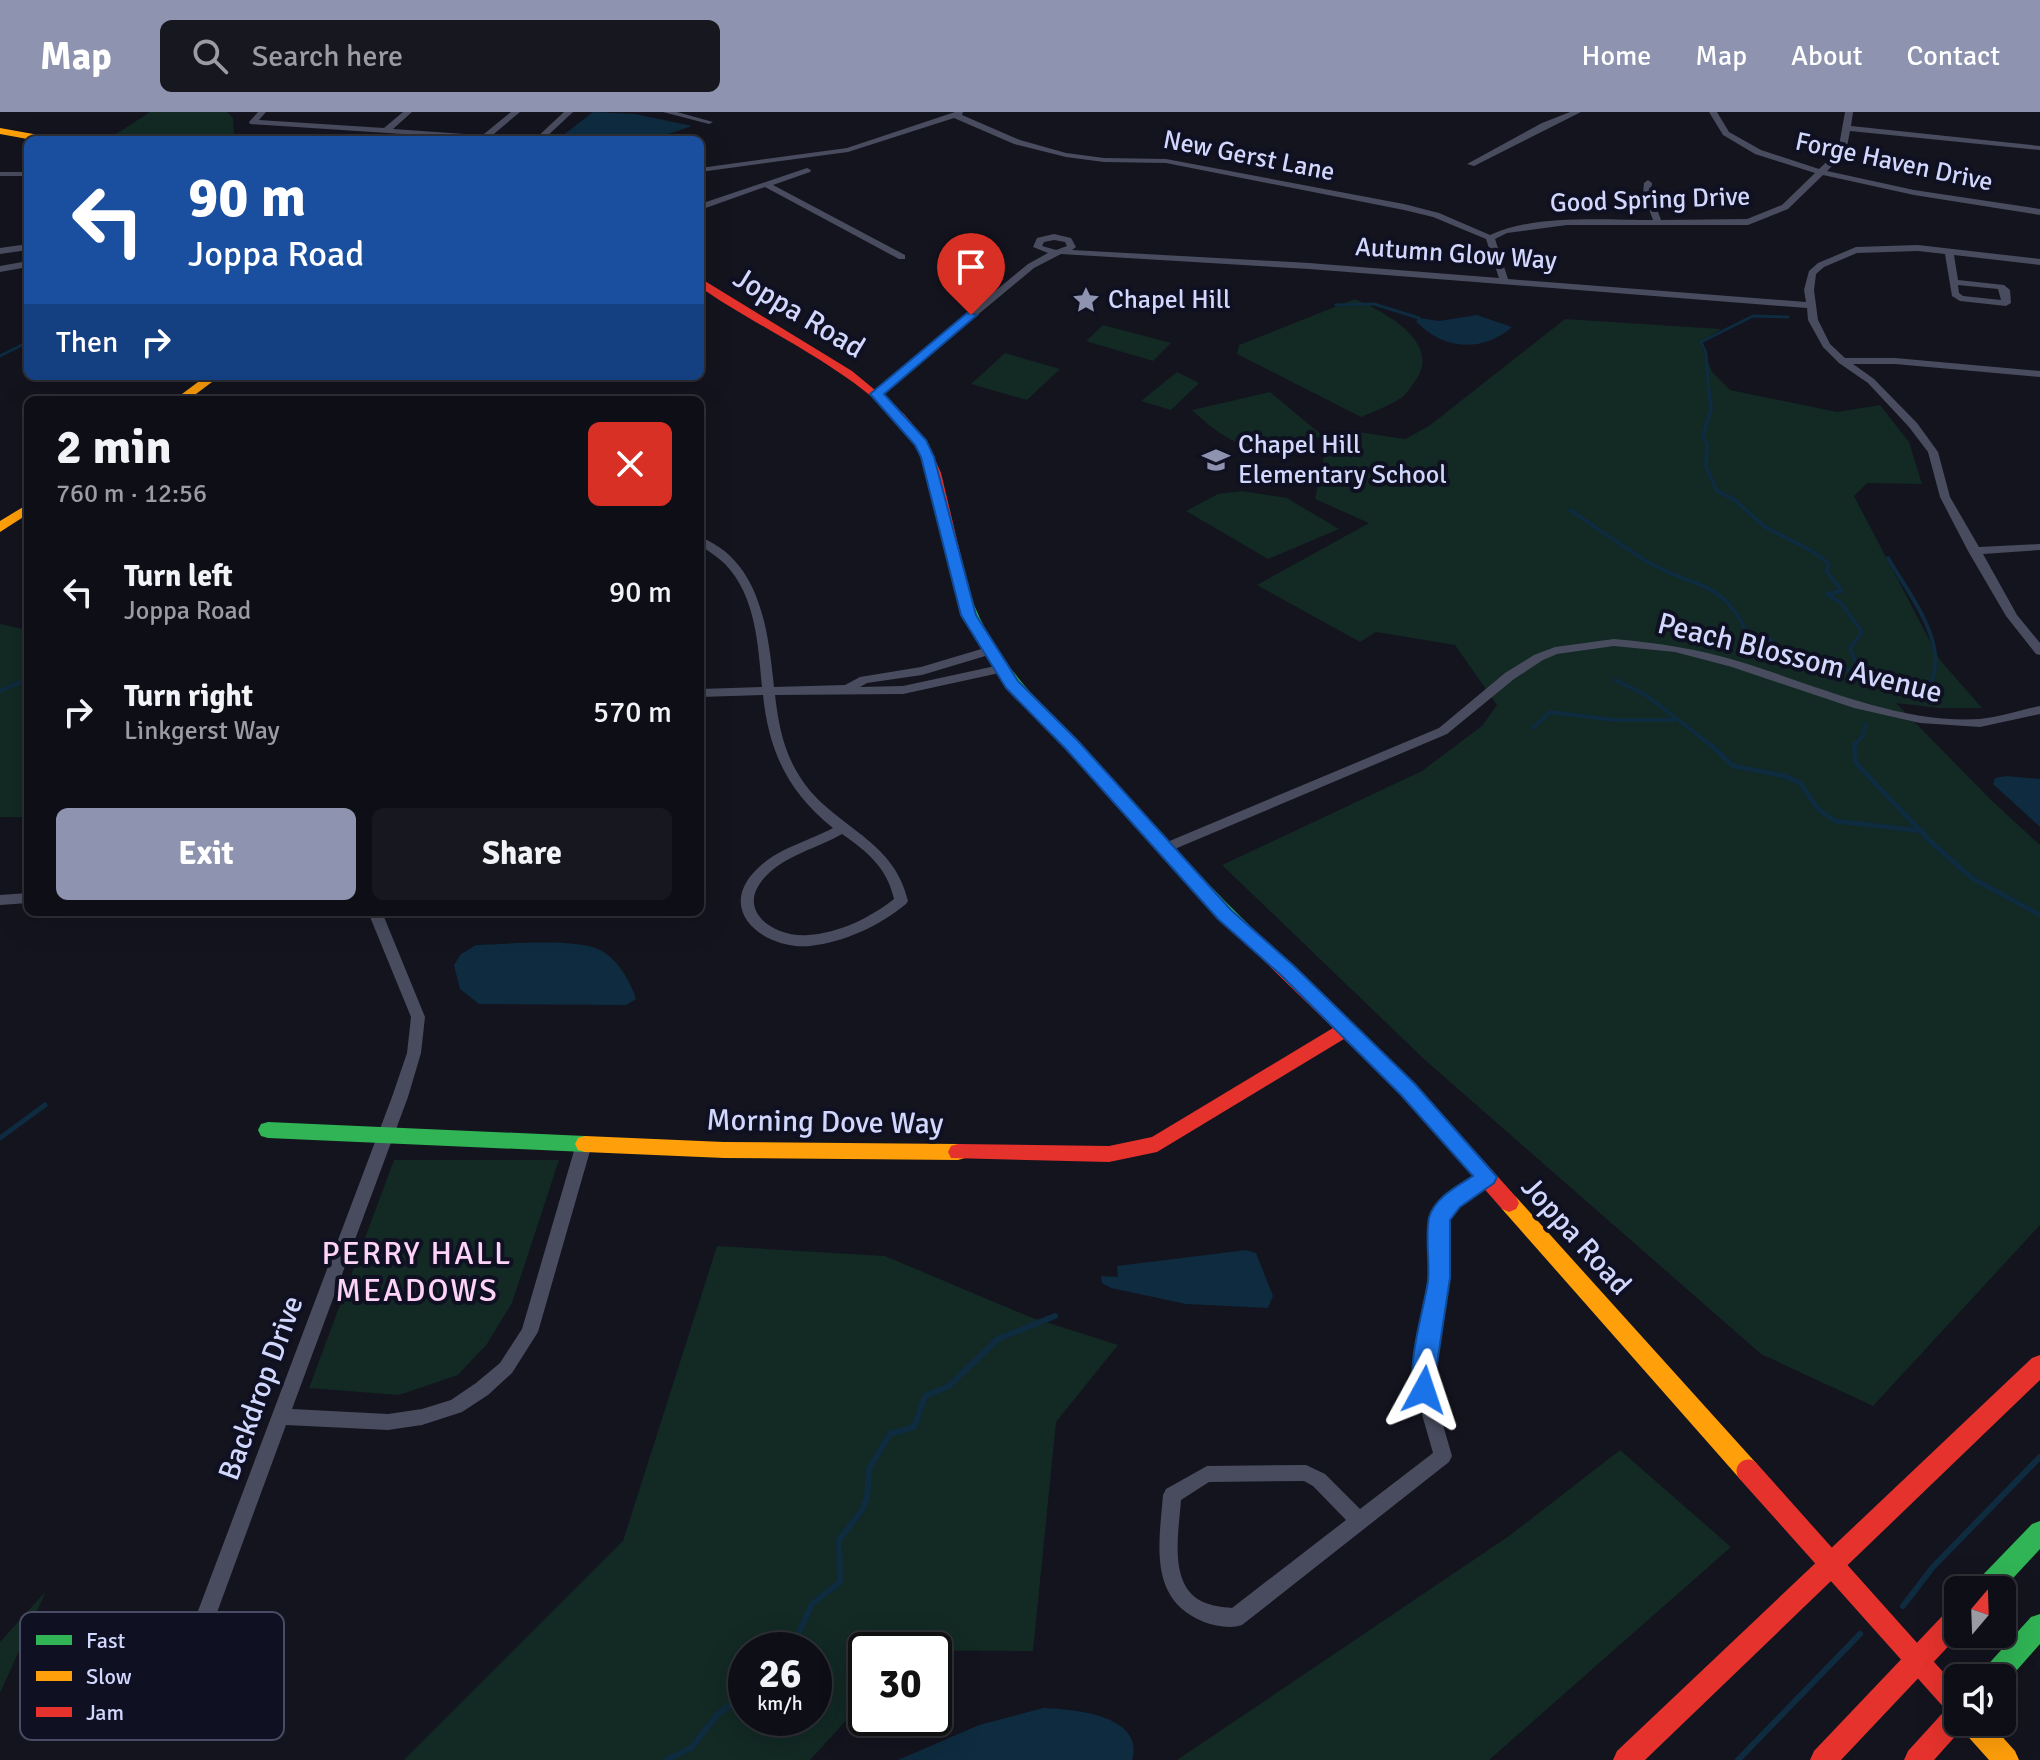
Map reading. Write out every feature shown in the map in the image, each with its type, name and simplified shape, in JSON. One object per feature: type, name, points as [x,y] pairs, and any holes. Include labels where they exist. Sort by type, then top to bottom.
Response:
[{"type":"main road","points":[[0,131],[28,136]]},
{"type":"main road","name":"Joppa Road","points":[[704,285],[733,308],[876,394],[921,443],[968,615],[1000,669],[1224,914],[1408,1089],[1944,1690]]},
{"type":"main road","points":[[186,396],[208,380]]},
{"type":"main road","points":[[0,528],[24,511]]},
{"type":"main road","name":"Morning Dove Way","points":[[268,1130],[770,1150],[1109,1154],[1157,1144],[1180,1132],[1347,1028]]},
{"type":"main road","points":[[1626,1760],[2040,1365]]},
{"type":"main road","points":[[1998,1576],[2040,1532]]},
{"type":"main road","points":[[2006,1664],[2040,1626]]},
{"type":"main road","points":[[1823,1760],[1944,1633]]},
{"type":"main road","points":[[1917,1760],[1944,1730]]},
{"type":"main road","points":[[1985,1736],[2006,1760]]},
{"type":"street","points":[[262,112],[253,122],[460,136]]},
{"type":"street","points":[[384,132],[408,112]]},
{"type":"street","points":[[486,136],[516,112]]},
{"type":"street","points":[[542,136],[569,112]]},
{"type":"street","points":[[667,112],[709,122]]},
{"type":"street","points":[[1471,164],[1545,125],[1577,112]]},
{"type":"street","name":"Forge Haven Drive","points":[[1713,112],[1713,121],[1719,130],[1735,142],[1820,173],[2040,212]]},
{"type":"street","name":"Good Spring Drive","points":[[1490,238],[1505,231],[1567,222],[1726,223],[1761,218],[1785,207],[1842,152],[1849,112]]},
{"type":"street","points":[[704,169],[848,150],[959,113]]},
{"type":"street","name":"New Gerst Lane","points":[[959,113],[1045,151],[1092,159],[1166,161],[1404,207],[1450,220],[1490,238]]},
{"type":"street","points":[[1848,128],[2040,148]]},
{"type":"street","points":[[704,206],[807,170]]},
{"type":"street","points":[[0,174],[24,174]]},
{"type":"street","points":[[1648,183],[1647,193],[1658,223]]},
{"type":"street","points":[[765,184],[902,257]]},
{"type":"street","name":"Autumn Glow Way","points":[[1098,254],[1072,245],[1064,238],[1048,237],[1037,242],[1039,249],[1060,253],[1504,280],[1810,305]]},
{"type":"street","points":[[1490,238],[1489,244],[1501,262],[1504,280]]},
{"type":"street","points":[[876,394],[1031,266],[1072,245]]},
{"type":"street","points":[[2040,262],[1894,247],[1856,250],[1837,256],[1812,273],[1810,305],[1813,320],[1826,345],[1842,361],[1871,381],[1913,425],[1933,452],[1945,497],[1974,551],[2012,616],[2040,651]]},
{"type":"street","points":[[0,251],[24,248]]},
{"type":"street","points":[[1031,266],[1039,249]]},
{"type":"street","points":[[1949,252],[1953,282],[1955,294],[1960,298],[2006,303],[2005,290],[2001,287],[1953,282]]},
{"type":"street","points":[[0,269],[24,265]]},
{"type":"street","points":[[1842,361],[1895,361],[2040,374]]},
{"type":"street","points":[[704,543],[736,568],[750,590],[759,615],[777,742],[789,770],[804,792],[843,828],[873,848],[899,886],[901,901],[888,913],[822,939],[798,941],[767,934],[752,920],[748,907],[751,885],[763,870],[843,828]]},
{"type":"street","points":[[1974,551],[2040,547]]},
{"type":"street","name":"Peach Blossom Avenue","points":[[1165,848],[1443,731],[1463,718],[1504,679],[1530,661],[1583,645],[1652,646],[1687,652],[1844,701],[1930,720],[1997,720],[2040,710]]},
{"type":"street","points":[[847,689],[864,680],[922,671],[988,651]]},
{"type":"street","points":[[704,693],[847,689],[864,694],[1000,669]]},
{"type":"street","points":[[0,900],[24,898]]},
{"type":"street","name":"Backdrop Drive","points":[[207,1612],[414,1053],[418,1017],[377,916]]},
{"type":"street","points":[[280,1417],[388,1422],[422,1417],[456,1406],[494,1379],[520,1351],[530,1332],[584,1144]]},
{"type":"street","points":[[1359,1521],[1319,1480],[1306,1473],[1207,1474],[1172,1495],[1169,1570],[1176,1592],[1193,1611],[1212,1618],[1235,1618],[1443,1456],[1424,1390],[1426,1356],[1439,1278],[1440,1219],[1452,1201],[1487,1177]]},
{"type":"green space","points":[[150,112],[227,112],[233,118],[234,136],[113,136]]},
{"type":"green space","points":[[1355,299],[1405,329],[1421,352],[1422,364],[1417,378],[1403,396],[1387,406],[1361,417],[1237,354],[1239,345]]},
{"type":"green space","points":[[1565,319],[1721,329],[1700,343],[1712,372],[1730,390],[1837,412],[1880,405],[1909,442],[1922,484],[1867,483],[1854,496],[1940,660],[1982,708],[1939,708],[1896,703],[2040,845],[2040,1225],[1873,1406],[1761,1354],[1425,1060],[1222,865],[1422,771],[1482,726],[1497,705],[1455,645],[1376,632],[1360,642],[1257,585],[1369,523],[1315,499],[1329,434],[1352,431],[1405,439],[1429,426]]},
{"type":"green space","points":[[1103,325],[1171,343],[1153,361],[1086,341]]},
{"type":"green space","points":[[1005,353],[1060,369],[1027,400],[971,384]]},
{"type":"green space","points":[[1177,372],[1199,383],[1171,410],[1141,401]]},
{"type":"green space","points":[[1270,392],[1323,436],[1284,446],[1253,447],[1224,436],[1192,410]]},
{"type":"green space","points":[[1242,491],[1287,498],[1339,529],[1268,559],[1186,511],[1218,494]]},
{"type":"green space","points":[[0,624],[24,629],[24,817],[0,817]]},
{"type":"green space","points":[[394,1160],[559,1160],[512,1303],[487,1344],[458,1375],[399,1395],[309,1388]]},
{"type":"green space","points":[[717,1246],[885,1256],[1030,1317],[1118,1345],[1056,1422],[1033,1651],[952,1651],[952,1632],[848,1632],[848,1719],[810,1760],[404,1760],[623,1541]]},
{"type":"green space","points":[[1620,1450],[1731,1547],[1489,1760],[1177,1760],[1509,1536]]},
{"type":"green space","points":[[46,1591],[37,1612],[27,1612]]},
{"type":"green space","points":[[20,1620],[20,1649],[0,1693],[0,1642]]},
{"type":"water","points":[[593,112],[635,114],[692,126],[663,136],[562,136]]},
{"type":"water","points":[[1477,315],[1512,327],[1488,341],[1463,345],[1438,338],[1416,321],[1419,318],[1439,321]]},
{"type":"water","points":[[1995,778],[2040,779],[2040,827],[1993,784]]},
{"type":"water","points":[[558,943],[589,946],[612,959],[631,985],[636,999],[626,1005],[479,1004],[460,989],[454,965],[461,954],[476,945]]},
{"type":"water","points":[[1246,1250],[1256,1253],[1273,1296],[1268,1308],[1186,1304],[1111,1288],[1102,1283],[1101,1276],[1118,1277],[1117,1266]]},
{"type":"water","points":[[1043,1708],[1088,1713],[1117,1724],[1128,1733],[1133,1745],[1132,1760],[898,1760],[979,1725]]},
{"type":"waterway","points":[[1336,305],[1374,304],[1419,318]]},
{"type":"waterway","points":[[1709,393],[1706,353],[1701,342],[1753,316],[1788,317]]},
{"type":"waterway","points":[[0,356],[24,344]]},
{"type":"waterway","points":[[1709,391],[1711,410],[1703,435],[1707,444],[1706,467],[1717,491],[1735,500],[1765,527],[1812,551],[1829,564],[1826,571],[1842,591],[1827,594],[1841,603],[1862,632],[1850,648],[1855,660],[1870,678],[1890,688],[1927,690],[1934,674],[1932,640],[1917,605],[1888,558]]},
{"type":"waterway","points":[[1570,510],[1648,562],[1716,593],[1737,614],[1747,632],[1771,640],[1781,652],[1821,667],[1856,670]]},
{"type":"waterway","points":[[1615,680],[1646,695],[1712,746]]},
{"type":"waterway","points":[[0,691],[24,681]]},
{"type":"waterway","points":[[1533,728],[1550,712],[1614,720],[1674,720]]},
{"type":"waterway","points":[[1854,745],[1863,736],[1866,724]]},
{"type":"waterway","points":[[1710,744],[1733,766],[1785,776],[1800,783],[1818,809],[1835,821],[1920,831]]},
{"type":"waterway","points":[[1854,745],[1856,763],[1920,831]]},
{"type":"waterway","points":[[1920,831],[1972,878],[2040,915]]},
{"type":"waterway","points":[[0,1138],[45,1105]]},
{"type":"waterway","points":[[799,1632],[812,1604],[840,1582],[839,1540],[862,1510],[867,1498],[869,1469],[890,1434],[914,1427],[925,1396],[949,1386],[998,1339],[1055,1316]]},
{"type":"waterway","points":[[1903,1606],[1933,1567],[2040,1457]]},
{"type":"waterway","points":[[1738,1760],[1860,1634]]},
{"type":"waterway","points":[[666,1760],[691,1748],[718,1714],[728,1707]]},
{"type":"traffic: fast","points":[[963,594],[985,645],[1019,691],[1098,773],[1198,885],[1262,948]]},
{"type":"traffic: fast","points":[[268,1130],[585,1144]]},
{"type":"traffic: fast","points":[[1998,1576],[2040,1532]]},
{"type":"traffic: fast","points":[[2006,1664],[2040,1626]]},
{"type":"traffic: slow","points":[[0,131],[28,136]]},
{"type":"traffic: slow","points":[[186,396],[208,380]]},
{"type":"traffic: slow","points":[[0,528],[24,511]]},
{"type":"traffic: slow","points":[[585,1144],[724,1150],[958,1152]]},
{"type":"traffic: slow","points":[[1509,1203],[1748,1471]]},
{"type":"traffic: slow","points":[[1985,1736],[2006,1760]]},
{"type":"traffic: jam","points":[[704,285],[847,374],[900,417],[920,442],[934,473],[963,594]]},
{"type":"traffic: jam","points":[[1262,948],[1408,1089],[1509,1203]]},
{"type":"traffic: jam","points":[[958,1152],[1109,1154],[1157,1144],[1347,1028]]},
{"type":"traffic: jam","points":[[1626,1760],[2040,1365]]},
{"type":"traffic: jam","points":[[1748,1471],[1944,1690]]},
{"type":"traffic: jam","points":[[1823,1760],[1944,1633]]},
{"type":"traffic: jam","points":[[1917,1760],[1944,1730]]},
{"type":"place","name":"Chapel Hill","points":[[1086,300]]},
{"type":"place","name":"Chapel Hill Elementary School","points":[[1216,460]]},
{"type":"district","name":"PERRY HALL MEADOWS","points":[[417,1272]]},
{"type":"route","points":[[971,315],[876,394],[921,443],[932,468],[941,517],[968,615],[988,651],[1012,684],[1072,745],[1224,914],[1288,971],[1408,1089],[1487,1177],[1452,1201],[1440,1219],[1439,1278],[1426,1356],[1424,1390]]}]
